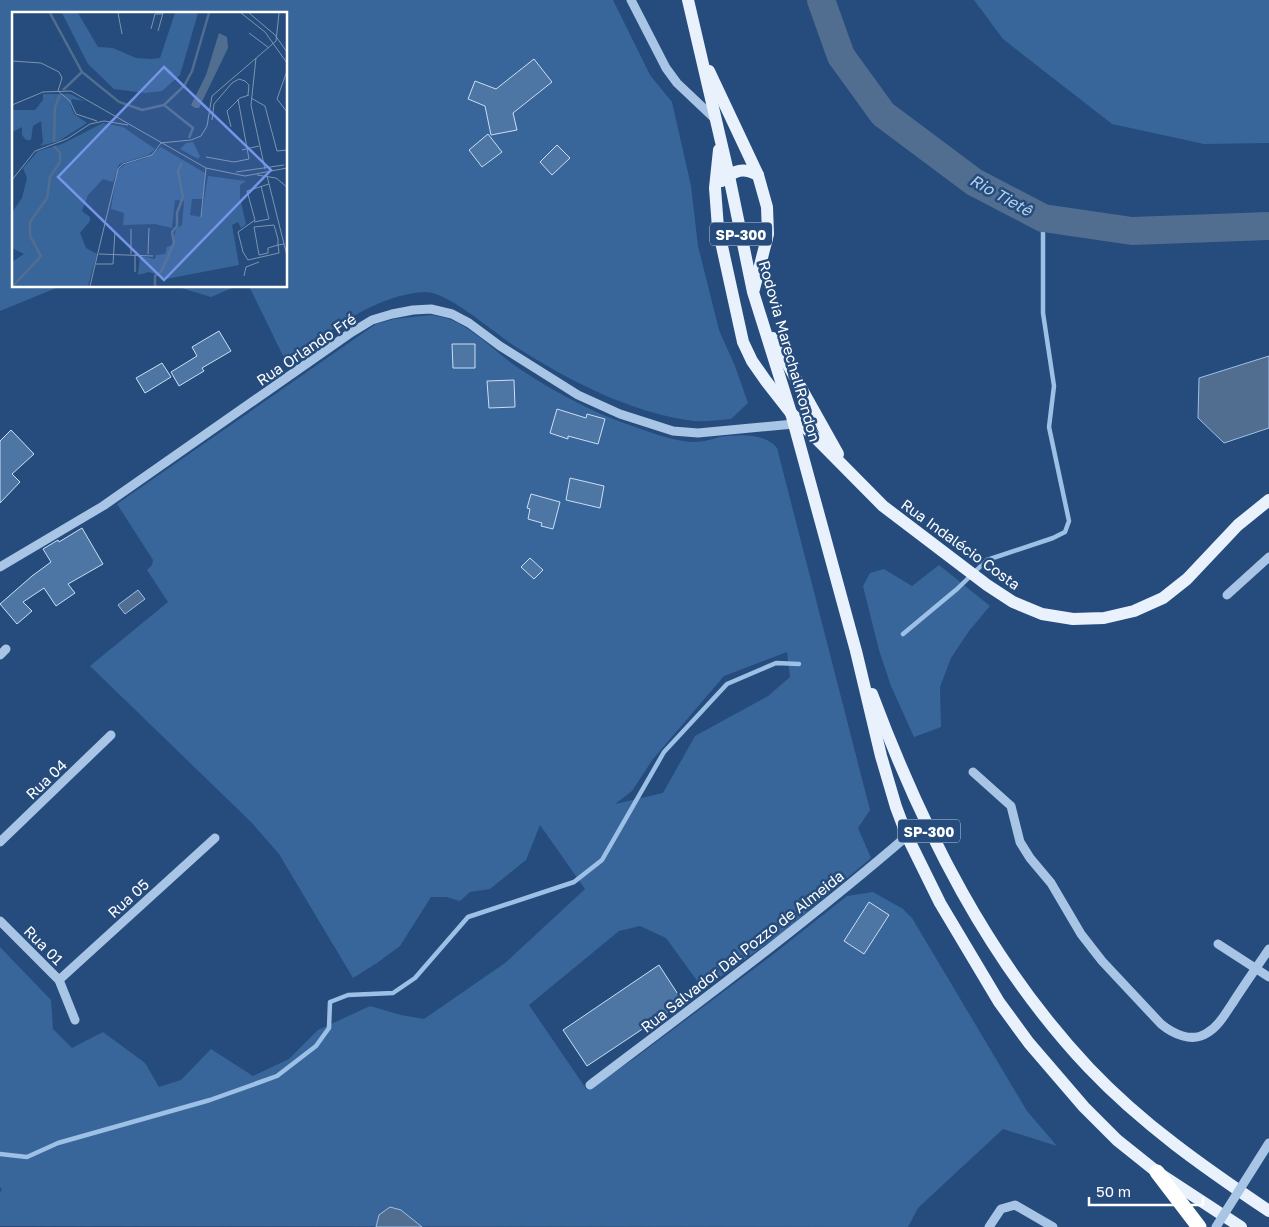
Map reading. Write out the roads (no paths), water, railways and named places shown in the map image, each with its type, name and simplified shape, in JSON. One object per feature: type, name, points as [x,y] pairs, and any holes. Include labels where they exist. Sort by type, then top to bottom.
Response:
[{"type":"highway","points":[[1157,1172],[1199,1227]]},
{"type":"main road","name":"Rodovia Marechal Rondon","points":[[688,0],[729,176],[753,292],[793,418],[856,651],[881,756],[907,836],[940,903],[999,1002],[1084,1107],[1117,1140],[1157,1172],[1241,1227]]},
{"type":"main road","points":[[700,54],[758,175],[767,207],[768,234],[753,292]]},
{"type":"main road","name":"Rua Indalécio Costa","points":[[720,142],[715,188],[718,228],[743,342],[766,382],[793,418],[883,506],[987,585],[1013,602],[1042,614],[1073,619],[1104,618],[1134,611],[1163,598],[1187,579],[1238,525],[1269,500]]},
{"type":"main road","points":[[715,188],[729,176],[742,169],[758,175]]},
{"type":"main road","name":"Rua Indalécio Costa","points":[[761,318],[846,469]]},
{"type":"main road","name":"Rodovia Marechal Rondon","points":[[856,651],[892,747],[943,858],[995,947],[1030,996],[1059,1034],[1090,1069],[1122,1100],[1158,1132],[1205,1168],[1269,1211]]},
{"type":"street","points":[[631,0],[666,68],[677,83],[714,118]]},
{"type":"street","name":"Rua Orlando Fré","points":[[0,567],[104,506],[349,334],[372,320],[413,310],[431,309],[452,314],[469,323],[500,346],[578,395],[620,414],[673,431],[698,433],[793,418]]},
{"type":"street","points":[[1227,595],[1269,556]]},
{"type":"street","name":"Rua 04","points":[[0,842],[111,735]]},
{"type":"street","points":[[973,772],[1012,806],[1020,842],[1030,858],[1051,883],[1081,934],[1102,961],[1171,1033],[1195,1037],[1207,1034],[1218,1023],[1269,949]]},
{"type":"street","name":"Rua Salvador Dal Pozzo de Almeida","points":[[590,1085],[786,937],[907,836]]},
{"type":"street","name":"Rua 05","points":[[59,980],[215,838]]},
{"type":"street","name":"Rua 01","points":[[0,921],[59,980],[75,1020]]},
{"type":"street","points":[[1218,944],[1269,977]]},
{"type":"street","points":[[1216,1227],[1269,1143]]},
{"type":"street","points":[[989,1227],[1001,1209],[1015,1205],[1053,1227]]},
{"type":"waterway","name":"Rio Tietê","points":[[821,0],[841,56],[883,114],[974,182],[1043,218],[1132,231],[1269,226]]},
{"type":"waterway","points":[[903,634],[957,589],[987,560],[1053,538],[1065,532],[1069,521],[1049,427],[1054,386],[1043,313],[1043,218]]},
{"type":"waterway","points":[[0,1154],[27,1157],[58,1143],[210,1100],[277,1076],[316,1046],[329,1028],[330,1002],[348,995],[393,993],[415,978],[468,917],[574,882],[602,860],[664,752],[727,684],[776,663],[799,664]]}]
